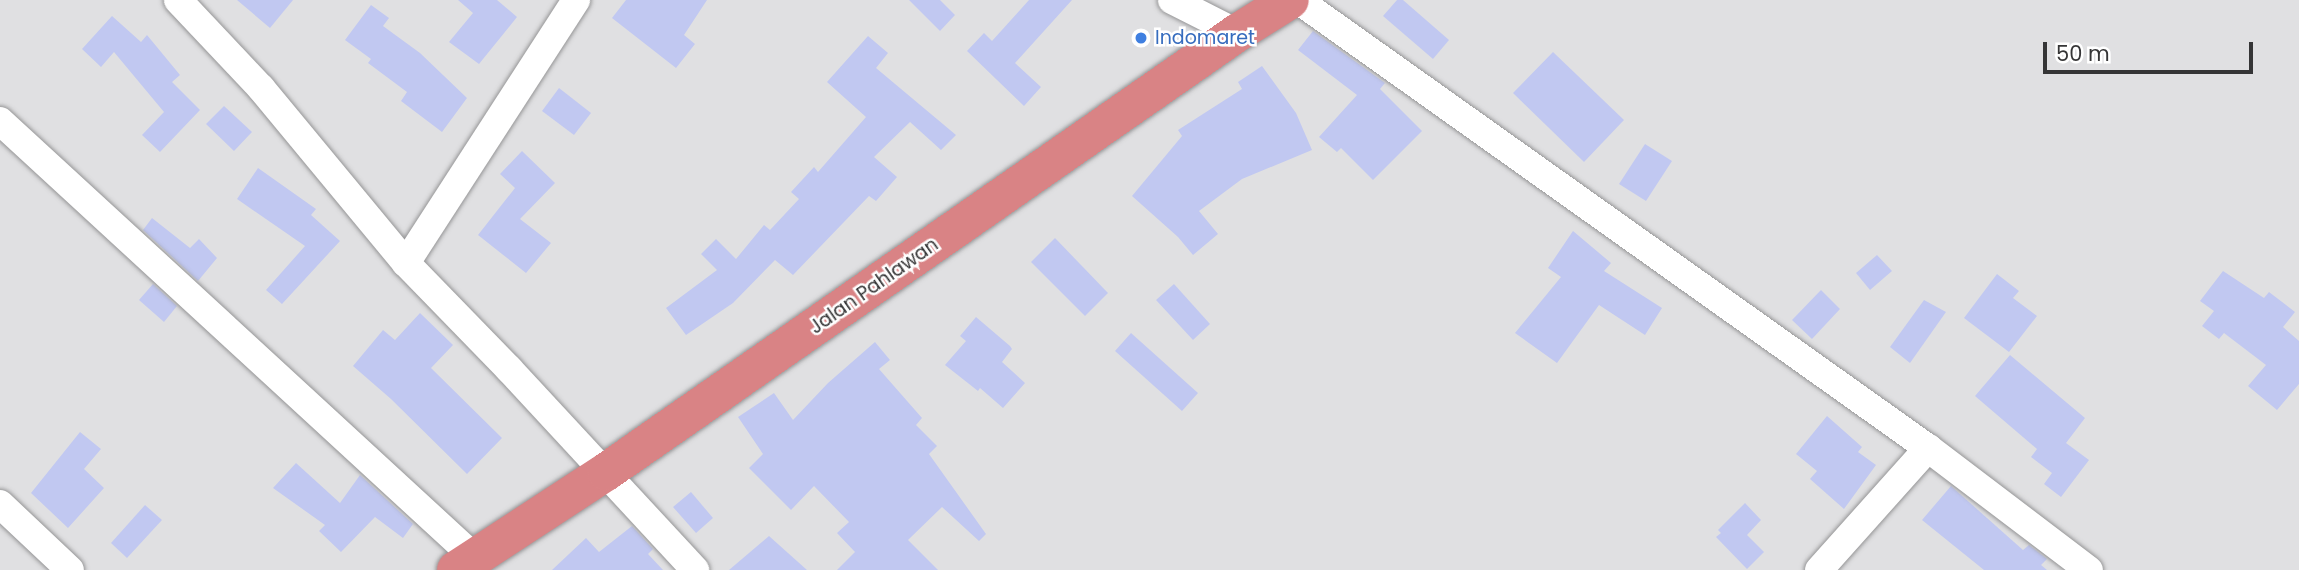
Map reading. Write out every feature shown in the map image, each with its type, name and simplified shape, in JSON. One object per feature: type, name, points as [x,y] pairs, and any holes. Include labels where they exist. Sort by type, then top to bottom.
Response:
[{"type":"highway","name":"Jalan Pahlawan","points":[[465,564],[606,472],[1237,33],[1290,0]]},
{"type":"street","points":[[178,0],[261,88],[406,263],[606,472],[695,570]]},
{"type":"street","points":[[406,263],[576,0]]},
{"type":"street","points":[[1172,0],[1237,33]]},
{"type":"street","points":[[1298,0],[1928,448],[2089,570]]},
{"type":"street","points":[[0,121],[465,564]]},
{"type":"street","points":[[1819,570],[1928,448]]},
{"type":"street","points":[[0,504],[70,570]]},
{"type":"building","points":[[237,0],[293,0],[270,28]]},
{"type":"building","points":[[458,0],[497,0],[517,17],[479,64],[449,42],[473,13]]},
{"type":"building","points":[[626,0],[707,0],[684,35],[695,44],[676,68],[612,18]]},
{"type":"building","points":[[909,0],[940,0],[955,15],[940,31]]},
{"type":"building","points":[[1029,0],[1072,0],[1015,63],[1041,87],[1024,106],[967,51],[984,33],[992,41]]},
{"type":"building","points":[[1397,0],[1403,0],[1449,40],[1433,59],[1383,16]]},
{"type":"building","points":[[371,5],[389,18],[383,26],[420,53],[467,98],[442,132],[401,101],[407,92],[368,63],[371,59],[345,40]]},
{"type":"building","points":[[112,16],[141,42],[147,35],[180,75],[172,82],[200,110],[160,152],[142,135],[164,112],[114,52],[101,67],[82,49]]},
{"type":"building","points":[[1313,31],[1385,83],[1380,89],[1422,131],[1373,180],[1341,148],[1337,152],[1319,137],[1357,95],[1298,50]]},
{"type":"building","points":[[868,36],[888,53],[876,68],[956,135],[941,150],[910,122],[874,157],[897,177],[876,201],[869,196],[793,275],[775,260],[733,303],[686,335],[666,308],[717,270],[701,254],[716,239],[736,259],[764,225],[770,230],[799,199],[791,192],[814,167],[818,172],[866,117],[827,82]]},
{"type":"building","points":[[1553,52],[1624,120],[1584,162],[1513,93]]},
{"type":"building","points":[[1262,66],[1296,113],[1312,150],[1242,179],[1199,211],[1218,234],[1193,255],[1178,237],[1132,196],[1182,136],[1178,130],[1242,89],[1238,82]]},
{"type":"building","points":[[559,88],[591,113],[574,135],[542,111]]},
{"type":"building","points":[[224,106],[252,132],[234,151],[206,124]]},
{"type":"building","points":[[1645,144],[1672,161],[1646,201],[1619,184]]},
{"type":"building","points":[[522,151],[555,183],[520,219],[551,243],[526,273],[478,235],[515,188],[500,174]]},
{"type":"building","points":[[258,168],[316,209],[311,215],[340,241],[282,304],[266,290],[305,246],[237,199]]},
{"type":"building","points":[[152,218],[190,248],[199,239],[217,258],[198,281],[143,230]]},
{"type":"building","points":[[1573,231],[1611,263],[1604,271],[1662,308],[1645,335],[1599,305],[1557,363],[1515,333],[1561,277],[1548,268]]},
{"type":"building","points":[[1055,238],[1108,293],[1085,316],[1031,262]]},
{"type":"building","points":[[1877,255],[1892,271],[1870,290],[1856,273]]},
{"type":"building","points":[[2223,271],[2264,298],[2269,292],[2295,312],[2283,327],[2299,341],[2299,384],[2277,410],[2248,386],[2266,365],[2224,333],[2219,339],[2202,326],[2214,311],[2200,301]]},
{"type":"building","points":[[1997,274],[2019,291],[2013,298],[2037,316],[2009,352],[1964,318]]},
{"type":"building","points":[[153,284],[177,306],[164,322],[139,300]]},
{"type":"building","points":[[1174,284],[1210,324],[1193,340],[1156,300]]},
{"type":"building","points":[[1821,290],[1840,309],[1812,339],[1792,320]]},
{"type":"building","points":[[1924,300],[1946,312],[1910,363],[1890,347]]},
{"type":"building","points":[[420,313],[453,345],[431,368],[502,438],[467,474],[391,399],[353,366],[383,330],[395,340]]},
{"type":"building","points":[[976,317],[1010,346],[1012,349],[1002,362],[1025,383],[1003,408],[980,388],[978,391],[945,365],[966,341],[960,336]]},
{"type":"building","points":[[1131,333],[1198,393],[1182,411],[1115,351]]},
{"type":"building","points":[[875,342],[890,360],[879,369],[922,418],[916,425],[937,446],[929,454],[986,534],[979,541],[942,507],[908,540],[938,570],[837,570],[855,552],[837,533],[849,522],[814,486],[791,510],[749,468],[763,454],[738,417],[774,393],[793,420],[828,383]]},
{"type":"building","points":[[2010,355],[2085,418],[2066,443],[2089,460],[2061,497],[2044,484],[2052,473],[2031,457],[2037,449],[1975,396]]},
{"type":"building","points":[[1827,416],[1862,447],[1858,452],[1876,465],[1844,509],[1810,479],[1817,471],[1796,454]]},
{"type":"building","points":[[80,432],[101,449],[84,469],[104,488],[68,528],[31,493]]},
{"type":"building","points":[[296,463],[340,503],[360,475],[413,524],[403,538],[375,517],[341,552],[319,531],[325,525],[273,488]]},
{"type":"building","points":[[1951,486],[2023,550],[2029,545],[2047,559],[2041,565],[2047,570],[1984,570],[1922,520]]},
{"type":"building","points":[[691,492],[713,518],[696,533],[673,507]]},
{"type":"building","points":[[1745,503],[1761,520],[1747,535],[1764,552],[1747,569],[1716,537],[1721,533],[1718,530]]},
{"type":"building","points":[[145,505],[162,520],[127,558],[111,543]]},
{"type":"building","points":[[632,526],[653,549],[648,554],[663,570],[552,570],[586,538],[599,552]]},
{"type":"building","points":[[769,536],[807,570],[729,570]]},
{"type":"place","name":"Indomaret","points":[[1141,38]]}]
